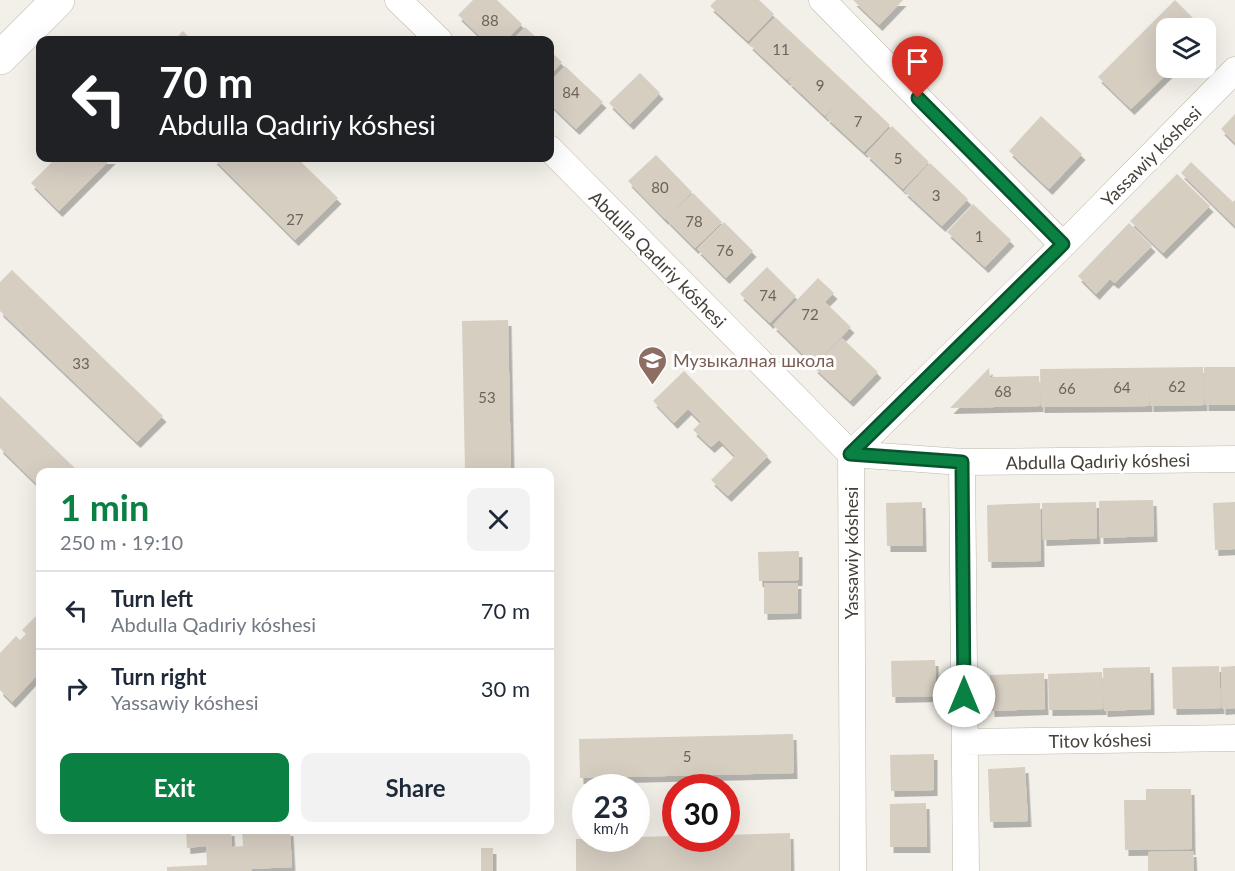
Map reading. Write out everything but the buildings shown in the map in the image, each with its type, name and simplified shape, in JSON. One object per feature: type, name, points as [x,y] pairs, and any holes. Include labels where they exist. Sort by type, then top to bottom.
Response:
[{"type":"street","points":[[0,58],[58,0]]},
{"type":"street","points":[[398,0],[435,36]]},
{"type":"street","points":[[822,0],[1063,244]]},
{"type":"street","name":"Yassawiy kóshesi","points":[[853,871],[850,454],[1235,70]]},
{"type":"street","name":"Abdulla Qadıriy kóshesi","points":[[554,153],[850,454],[962,462],[1235,459]]},
{"type":"street","points":[[962,462],[966,871]]},
{"type":"street","name":"Titov kóshesi","points":[[964,742],[1235,738]]},
{"type":"place","name":"Музыкалная школа","points":[[652,386]]},
{"type":"route","points":[[918,98],[1063,244],[850,454],[962,462],[964,696]]}]
